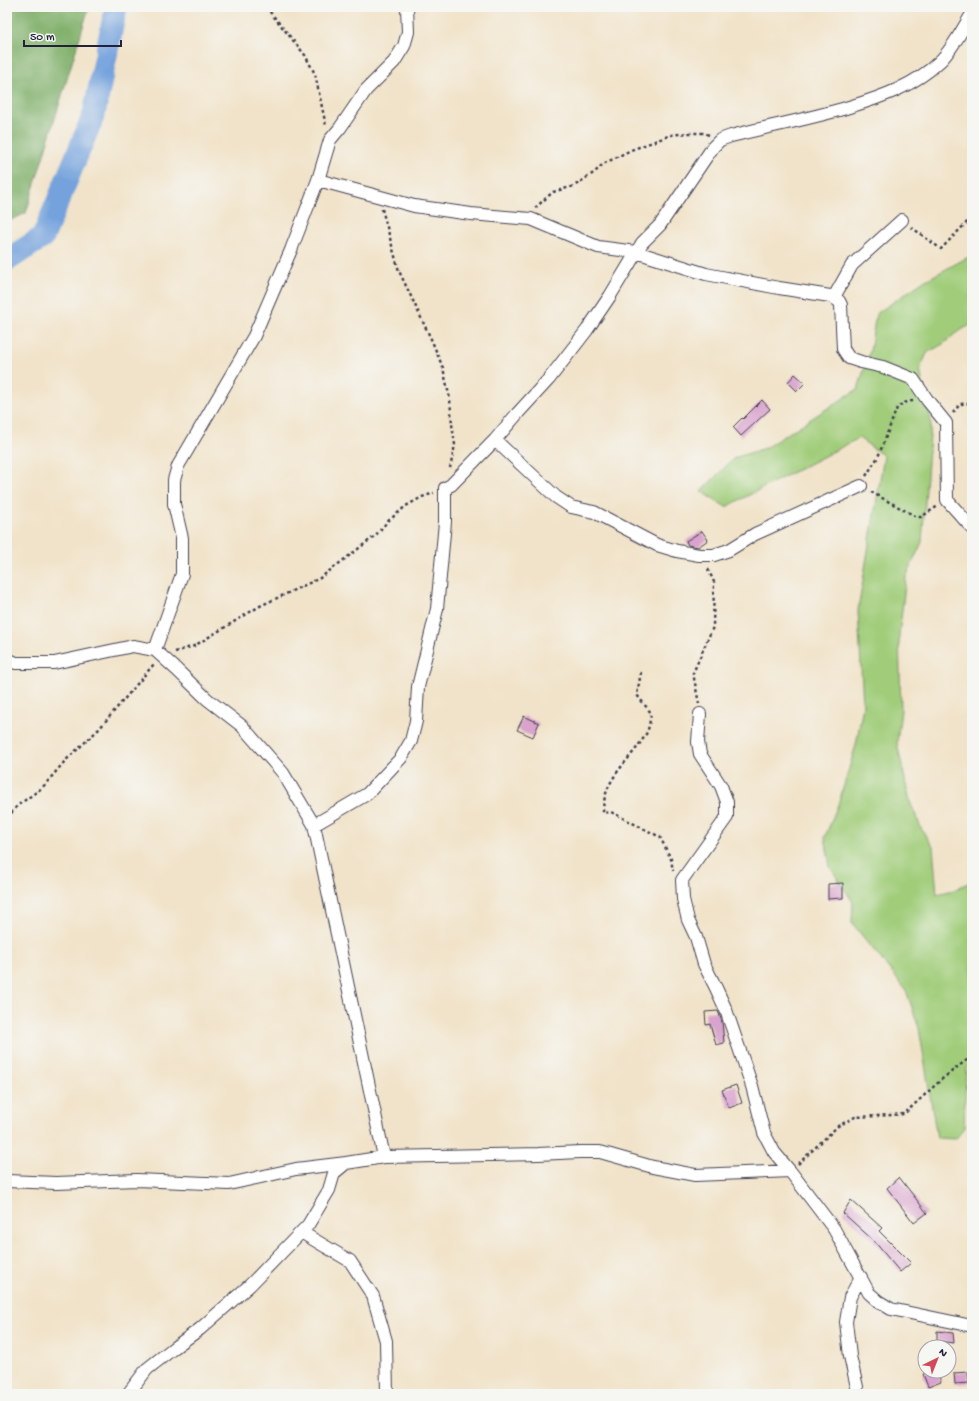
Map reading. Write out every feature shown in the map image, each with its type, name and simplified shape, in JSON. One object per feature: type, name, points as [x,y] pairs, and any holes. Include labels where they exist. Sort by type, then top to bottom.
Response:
[{"type":"street","points":[[158,653],[182,574],[182,538],[174,504],[174,480],[178,466],[254,336],[291,250],[318,180],[330,140],[366,90],[394,62],[404,46],[408,32],[408,7]]},
{"type":"street","points":[[314,824],[367,794],[401,758],[411,741],[416,721],[418,687],[437,608],[445,522],[445,488],[451,484],[495,440],[549,379],[587,330],[610,296],[642,243],[660,225],[713,147],[720,140],[730,136],[801,121],[878,98],[899,90],[941,61],[972,14]]},
{"type":"street","points":[[318,180],[414,206],[471,214],[531,219],[598,247],[636,252],[706,274],[834,297],[841,305],[843,349],[848,358],[883,367],[913,379],[928,401],[946,423],[947,500],[972,528]]},
{"type":"street","points":[[834,297],[852,265],[902,220]]},
{"type":"street","points":[[495,440],[556,497],[571,507],[594,512],[657,545],[677,551],[704,555],[714,555],[729,550],[755,534],[861,486]]},
{"type":"street","points":[[7,659],[16,663],[54,663],[133,646],[158,653],[176,668],[207,699],[242,726],[283,773],[314,824],[384,1157]]},
{"type":"street","points":[[700,714],[698,742],[700,754],[721,786],[727,802],[727,817],[682,880],[683,899],[688,920],[696,937],[704,964],[726,1010],[752,1086],[764,1133],[774,1152],[834,1229],[862,1277],[869,1293],[891,1309],[972,1326]]},
{"type":"street","points":[[7,1182],[56,1183],[137,1180],[229,1184],[296,1169],[384,1157],[580,1152],[600,1152],[653,1167],[695,1175],[790,1171]]},
{"type":"street","points":[[128,1394],[147,1369],[200,1329],[250,1285],[302,1232],[308,1225],[329,1190],[334,1173],[346,1163]]},
{"type":"street","points":[[302,1232],[350,1261],[374,1296],[386,1341],[387,1394]]},
{"type":"street","points":[[856,1394],[857,1387],[850,1356],[846,1322],[850,1297],[862,1277]]},
{"type":"path","points":[[266,7],[305,55],[315,74],[330,140]]},
{"type":"path","points":[[525,219],[553,192],[574,186],[596,172],[603,164],[632,150],[671,135],[688,133],[704,133],[720,140]]},
{"type":"path","points":[[7,818],[17,806],[42,788],[65,761],[99,729],[158,653],[194,646],[260,606],[320,578],[375,536],[387,522],[406,506],[422,497],[445,488],[456,445],[452,424],[450,399],[443,368],[399,271],[378,196]]},
{"type":"path","points":[[902,220],[941,249],[972,217]]},
{"type":"path","points":[[928,401],[908,401],[897,408],[878,456],[861,486],[917,517],[921,517],[947,500]]},
{"type":"path","points":[[946,423],[958,405],[972,403]]},
{"type":"path","points":[[700,714],[693,673],[713,627],[714,582],[708,571],[704,555]]},
{"type":"path","points":[[641,672],[637,695],[651,713],[647,733],[611,780],[603,801],[603,813],[611,812],[660,836],[671,859],[675,878],[682,880]]},
{"type":"path","points":[[790,1171],[838,1126],[855,1116],[904,1114],[942,1079],[972,1056]]},
{"type":"green space","points":[[7,7],[89,7],[26,213],[7,222]]},
{"type":"green space","points":[[972,255],[972,324],[927,353],[920,369],[931,422],[922,542],[906,577],[899,635],[901,710],[897,743],[910,802],[922,830],[933,847],[937,894],[954,890],[972,881],[972,1062],[966,1068],[964,1127],[956,1139],[937,1138],[919,1028],[906,990],[852,923],[853,902],[830,867],[825,837],[839,802],[856,745],[863,705],[858,610],[884,456],[859,438],[726,507],[701,491],[734,458],[765,448],[858,389],[870,351],[876,314],[924,281]]},
{"type":"building","points":[[795,374],[805,383],[797,391],[788,382]]},
{"type":"building","points":[[762,400],[770,409],[741,436],[733,427]]},
{"type":"building","points":[[702,531],[708,540],[698,547],[688,545],[686,541]]},
{"type":"building","points":[[524,716],[539,723],[533,737],[517,730]]},
{"type":"building","points":[[843,883],[843,898],[828,899],[828,884]]},
{"type":"building","points":[[718,1011],[722,1022],[724,1043],[716,1045],[710,1024],[706,1025],[705,1012]]},
{"type":"building","points":[[736,1085],[742,1103],[729,1108],[722,1090]]},
{"type":"building","points":[[899,1177],[927,1213],[914,1223],[887,1188]]},
{"type":"building","points":[[851,1200],[882,1228],[879,1231],[911,1263],[900,1272],[874,1241],[843,1213]]},
{"type":"building","points":[[937,1331],[953,1333],[954,1339],[937,1339]]},
{"type":"building","points":[[968,1372],[969,1383],[955,1384],[955,1379],[957,1379],[957,1373]]},
{"type":"building","points":[[925,1379],[940,1379],[941,1382],[928,1387]]},
{"type":"waterway","points":[[7,260],[43,237],[94,114],[116,7]]}]
